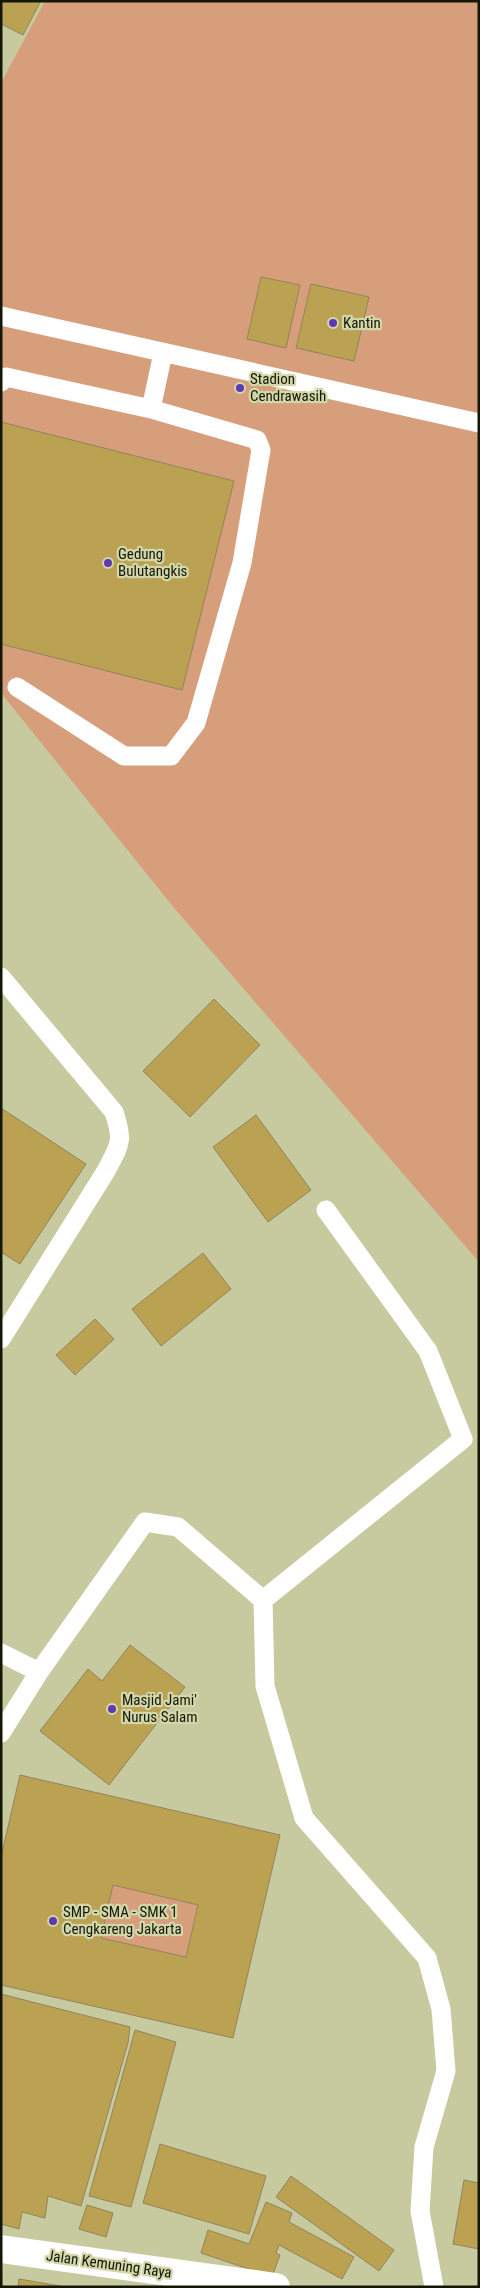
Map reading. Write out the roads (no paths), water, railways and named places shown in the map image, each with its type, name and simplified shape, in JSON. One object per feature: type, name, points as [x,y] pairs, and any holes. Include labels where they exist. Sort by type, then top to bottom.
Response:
[{"type":"street","name":"Jalan Kemuning Raya","points":[[1,2249],[276,2287]]},
{"type":"lane","points":[[1,316],[479,423]]},
{"type":"lane","points":[[151,409],[164,353]]},
{"type":"lane","points":[[1,382],[6,377],[151,409],[257,440],[261,450],[242,563],[196,722],[171,756],[124,756],[17,687]]},
{"type":"lane","points":[[1,976],[114,1112],[121,1134],[117,1150],[106,1171],[1,1339]]},
{"type":"lane","points":[[263,1600],[462,1439],[428,1350],[326,1210]]},
{"type":"lane","points":[[1,1733],[39,1672],[145,1522],[178,1527],[263,1600],[265,1686],[304,1818],[427,1958],[441,2009],[446,2071],[424,2147],[420,2211],[434,2287]]},
{"type":"lane","points":[[1,1653],[39,1672]]},
{"type":"place","name":"Kantin","points":[[333,323]]},
{"type":"place","name":"Stadion Cendrawasih","points":[[240,388]]},
{"type":"place","name":"Gedung Bulutangkis","points":[[108,563]]},
{"type":"place","name":"Masjid Jami' Nurus Salam","points":[[112,1709]]},
{"type":"place","name":"SMP - SMA - SMK 1 Cengkareng Jakarta","points":[[53,1921]]}]
